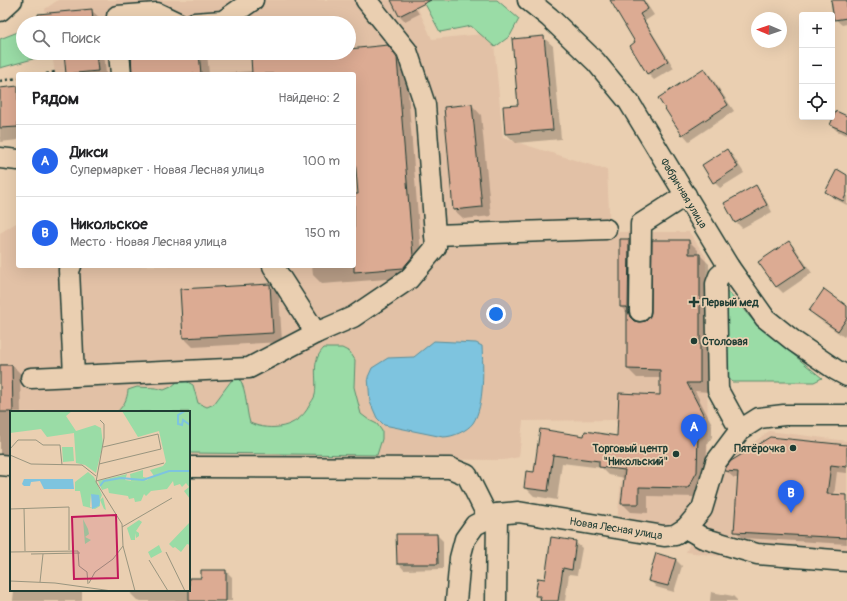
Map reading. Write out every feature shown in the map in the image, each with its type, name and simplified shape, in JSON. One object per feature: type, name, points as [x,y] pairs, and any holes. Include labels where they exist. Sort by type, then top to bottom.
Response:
[{"type":"street","points":[[0,11],[12,0]]},
{"type":"street","points":[[230,16],[253,0]]},
{"type":"street","points":[[31,378],[249,368],[316,333],[352,317],[409,279],[436,247],[425,105],[407,50],[366,0]]},
{"type":"street","name":"Фабричная улица","points":[[528,0],[549,17],[596,62],[629,102],[729,267],[765,318],[795,342],[847,376]]},
{"type":"street","points":[[117,16],[157,13],[163,16]]},
{"type":"street","points":[[120,60],[121,72]]},
{"type":"street","points":[[0,158],[16,160]]},
{"type":"street","points":[[640,311],[641,224],[686,195]]},
{"type":"street","points":[[435,234],[606,229]]},
{"type":"street","points":[[729,267],[719,276],[716,284],[718,390],[740,430]]},
{"type":"street","points":[[70,268],[74,376]]},
{"type":"street","points":[[274,268],[316,333]]},
{"type":"street","name":"Новая Лесная улица","points":[[492,516],[518,512],[664,536],[675,535],[686,528],[702,509],[716,462],[740,430],[759,418],[784,415],[847,415]]},
{"type":"street","points":[[190,467],[450,468],[466,475],[492,516],[496,601]]},
{"type":"street","points":[[456,601],[460,558],[465,539],[475,525],[492,516]]},
{"type":"street","points":[[686,528],[702,538],[757,554],[847,561]]},
{"type":"path","points":[[0,81],[16,78]]},
{"type":"shaded area","points":[[58,0],[414,0],[432,39],[493,33],[503,138],[607,170],[610,232],[689,232],[706,257],[708,460],[701,496],[676,524],[656,528],[617,521],[625,443],[615,420],[523,421],[519,457],[504,460],[190,457],[190,411],[10,411],[10,456],[0,456],[0,233],[16,223],[16,268],[356,268],[356,72],[55,72],[53,60],[356,60],[356,16],[46,16],[45,9]]},
{"type":"shaded area","points":[[769,431],[847,441],[847,572],[686,552],[726,470],[728,461]]},
{"type":"green space","points":[[423,0],[497,0],[519,19],[510,36],[495,47],[471,26],[440,32]]},
{"type":"green space","points":[[16,33],[16,60],[29,60],[0,68],[0,39]]},
{"type":"green space","points":[[728,292],[757,325],[822,378],[814,382],[732,382],[723,370],[724,294]]},
{"type":"green space","points":[[324,348],[342,348],[350,352],[355,360],[354,387],[361,414],[377,424],[382,431],[382,439],[377,455],[190,453],[190,411],[118,411],[125,402],[128,390],[137,387],[164,390],[177,382],[186,381],[193,385],[198,403],[207,407],[214,404],[231,381],[239,377],[244,389],[250,423],[267,427],[283,426],[298,419],[314,398],[316,388],[315,370],[320,353]]},
{"type":"water","points":[[434,341],[476,343],[482,346],[483,375],[480,406],[473,423],[460,433],[443,437],[384,425],[377,418],[370,402],[368,377],[372,368],[388,358],[414,357]]},
{"type":"building","points":[[391,0],[431,0],[399,16]]},
{"type":"building","points":[[610,0],[643,0],[648,9],[640,14],[668,61],[647,74],[630,46],[635,42]]},
{"type":"building","points":[[831,0],[847,0],[847,18],[835,20],[835,12],[833,12]]},
{"type":"building","points":[[92,9],[92,16],[38,16],[38,14]]},
{"type":"building","points":[[544,36],[553,130],[505,134],[503,106],[518,105],[512,39]]},
{"type":"building","points":[[388,45],[397,58],[413,256],[403,268],[354,272],[354,268],[356,268],[356,194],[358,194],[356,170],[356,72],[252,72],[251,60],[356,60],[356,48]]},
{"type":"building","points":[[65,60],[97,60],[98,71],[66,72]]},
{"type":"building","points":[[131,60],[200,60],[201,72],[132,72]]},
{"type":"building","points":[[704,68],[728,105],[682,135],[658,98]]},
{"type":"building","points":[[16,86],[16,127],[0,128],[0,88]]},
{"type":"building","points":[[472,104],[482,207],[453,210],[444,107]]},
{"type":"building","points":[[836,111],[847,116],[847,132],[830,125],[832,120],[835,120]]},
{"type":"building","points":[[727,149],[738,167],[713,183],[702,165]]},
{"type":"building","points":[[837,169],[847,175],[847,193],[843,201],[825,192]]},
{"type":"building","points":[[756,185],[767,205],[735,223],[724,203]]},
{"type":"building","points":[[620,239],[629,239],[628,311],[630,317],[634,321],[639,322],[646,321],[651,312],[652,240],[689,240],[689,254],[700,254],[700,383],[687,383],[703,414],[703,427],[698,435],[697,472],[688,488],[639,487],[639,504],[621,504],[625,470],[599,467],[599,461],[553,455],[548,491],[524,488],[526,471],[534,472],[540,429],[584,436],[585,431],[617,436],[619,393],[660,395],[660,370],[627,369],[627,307],[620,307]]},
{"type":"building","points":[[789,241],[806,267],[776,287],[758,262]]},
{"type":"building","points":[[270,284],[273,333],[183,338],[180,289]]},
{"type":"building","points":[[824,289],[847,306],[847,318],[838,331],[809,311]]},
{"type":"building","points":[[0,365],[12,365],[13,411],[0,412]]},
{"type":"building","points":[[770,437],[847,445],[847,467],[831,465],[827,494],[847,495],[847,538],[734,532],[738,472],[725,471],[726,467],[731,461]]},
{"type":"building","points":[[396,534],[437,534],[438,564],[397,564]]},
{"type":"building","points":[[551,537],[576,541],[572,570],[563,568],[558,601],[540,601],[541,596],[535,596],[538,578],[545,579]]},
{"type":"building","points":[[656,553],[676,559],[668,586],[648,581]]},
{"type":"building","points":[[201,570],[226,570],[226,601],[189,601],[190,578],[201,578]]},
{"type":"place","name":"Первый мед","points":[[694,302]]},
{"type":"place","name":"Столовая","points":[[694,341]]},
{"type":"place","name":"Дикси","points":[[694,447]]},
{"type":"place","name":"Пятёрочка","points":[[793,448]]},
{"type":"place","name":"Торговый центр \"Никольский\"","points":[[676,454]]},
{"type":"place","name":"Никольское","points":[[791,513]]}]
